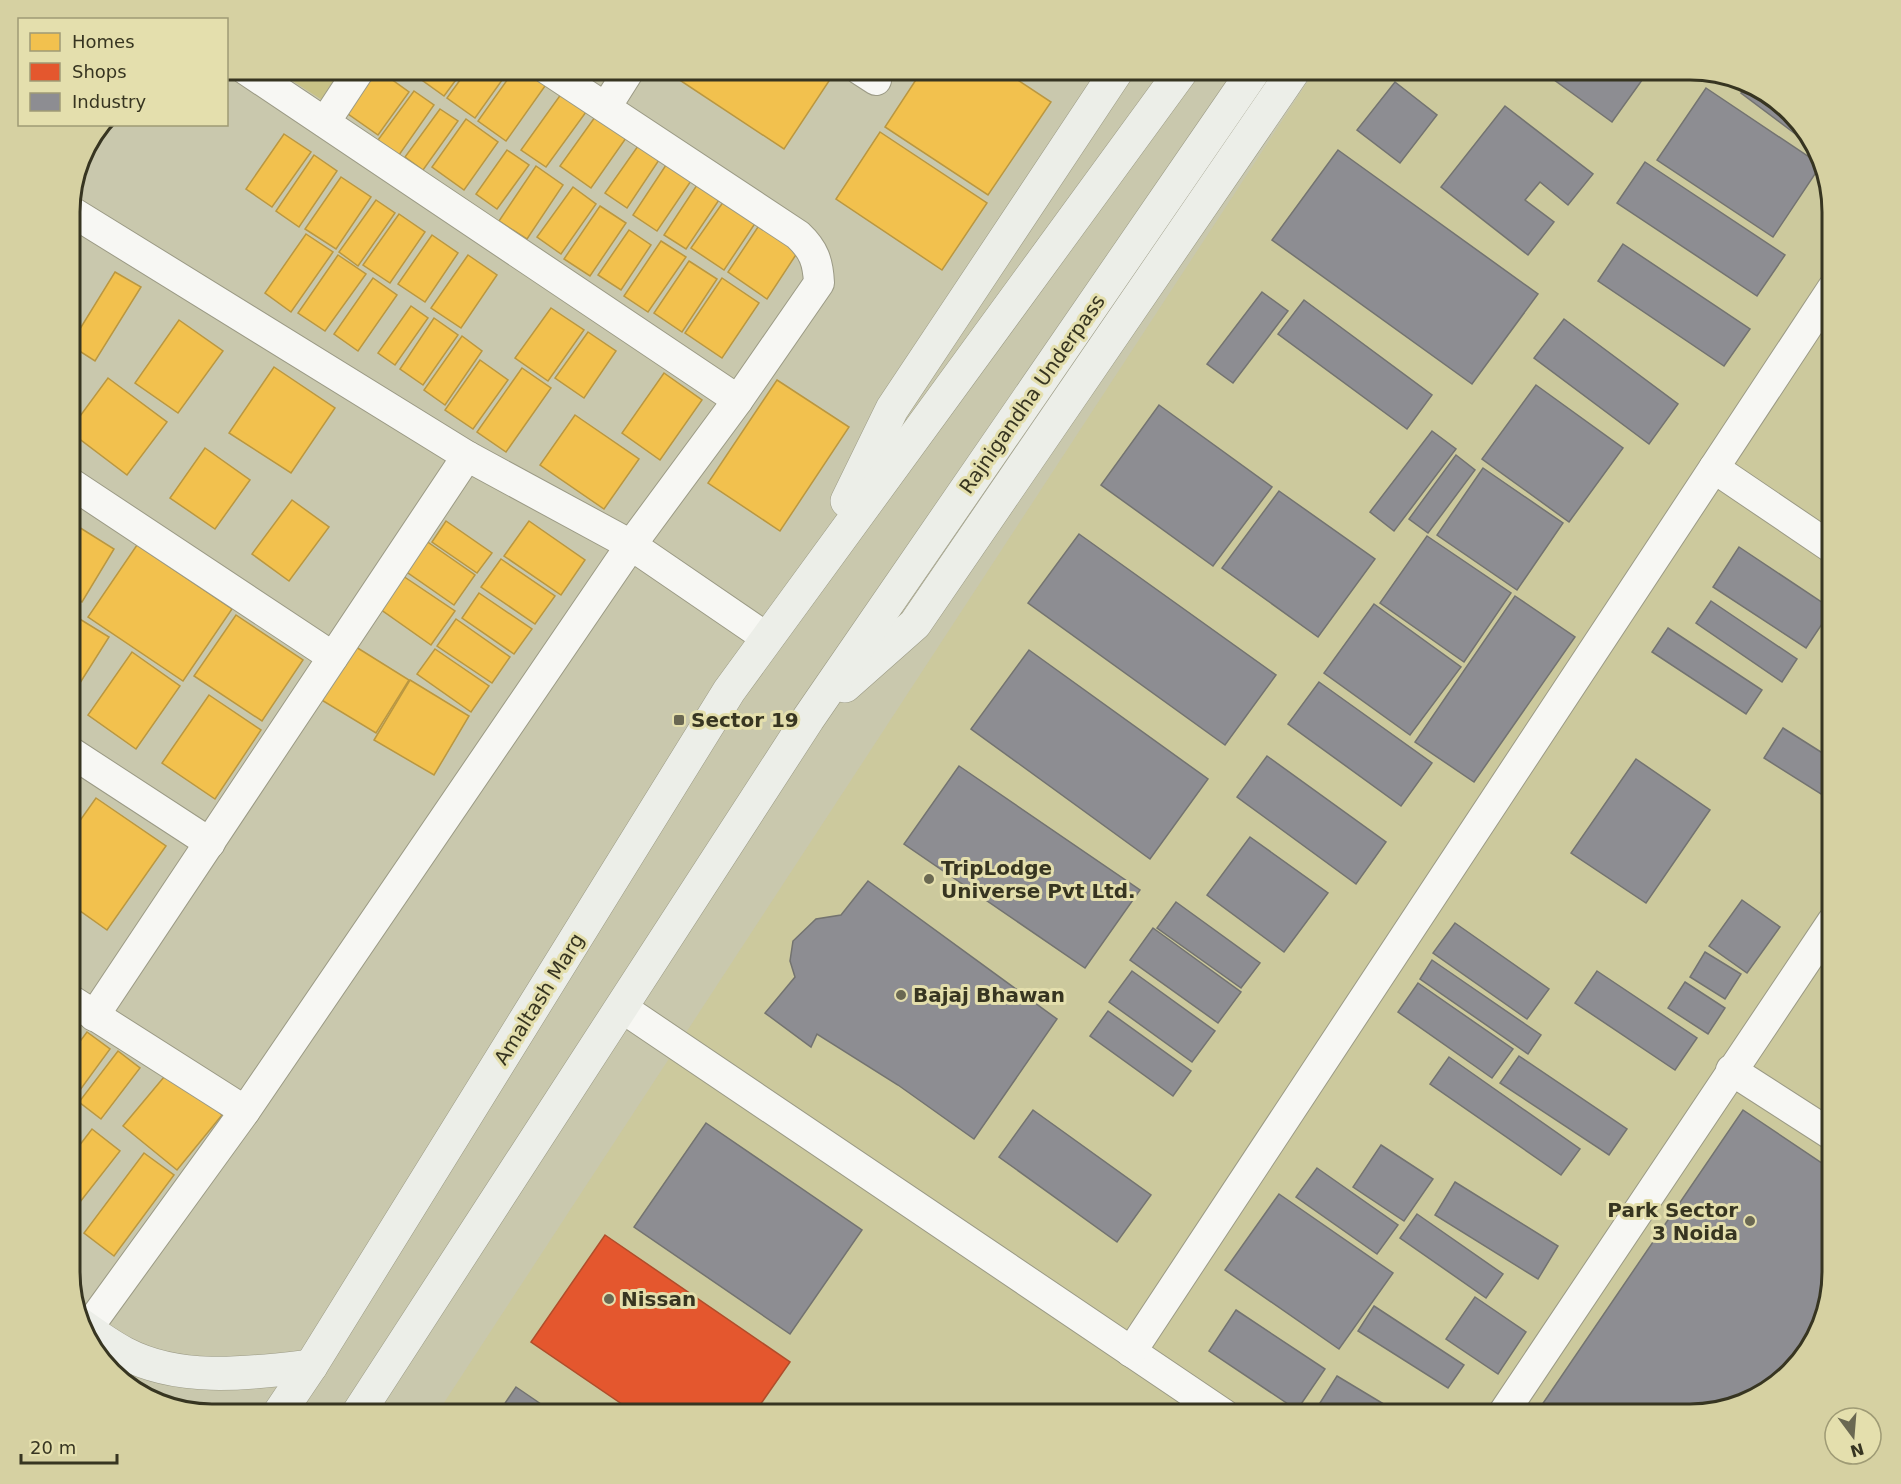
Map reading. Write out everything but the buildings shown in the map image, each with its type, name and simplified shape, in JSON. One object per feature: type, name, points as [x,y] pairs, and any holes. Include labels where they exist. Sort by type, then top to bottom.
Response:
[{"type":"main road","points":[[804,585],[892,410],[1111,80]]},
{"type":"main road","points":[[804,585],[1175,80]]},
{"type":"main road","name":"Rajnigandha Underpass","points":[[808,719],[1247,80]]},
{"type":"main road","points":[[364,1404],[808,719],[915,624],[1287,80]]},
{"type":"main road","name":"Amaltash Marg","points":[[285,1404],[717,712],[804,585]]},
{"type":"main road","points":[[95,1334],[125,1353],[168,1369],[239,1374],[311,1366]]},
{"type":"street","points":[[262,80],[738,400]]},
{"type":"street","points":[[326,122],[353,80]]},
{"type":"street","points":[[89,1320],[245,1111],[631,545],[738,400],[819,283],[818,264],[811,248],[798,235],[565,80]]},
{"type":"street","points":[[606,107],[623,80]]},
{"type":"street","points":[[80,217],[467,456],[631,545],[767,638]]},
{"type":"street","points":[[1131,1352],[1822,304]]},
{"type":"street","points":[[94,1016],[467,456]]},
{"type":"street","points":[[1714,468],[1822,541]]},
{"type":"street","points":[[80,489],[333,657]]},
{"type":"street","points":[[80,758],[210,843]]},
{"type":"street","points":[[1509,1404],[1822,937]]},
{"type":"street","points":[[80,1006],[245,1111]]},
{"type":"street","points":[[621,1007],[1209,1404]]},
{"type":"street","points":[[1731,1070],[1822,1129]]},
{"type":"shaded area","points":[[291,80],[335,80],[322,100]]},
{"type":"shaded area","points":[[1309,80],[1698,80],[1715,82],[1740,90],[1755,97],[1783,118],[1808,153],[1819,186],[1822,212],[1822,1272],[1819,1298],[1808,1331],[1794,1353],[1776,1372],[1748,1391],[1732,1397],[1715,1402],[1689,1404],[443,1404]]},
{"type":"place","name":"Sector 19","points":[[679,720]]},
{"type":"place","name":"TripLodge Universe Pvt Ltd.","points":[[929,879]]},
{"type":"place","name":"Bajaj Bhawan","points":[[901,995]]},
{"type":"place","name":"Park Sector 3 Noida","points":[[1750,1221]]},
{"type":"place","name":"Nissan","points":[[609,1299]]}]
